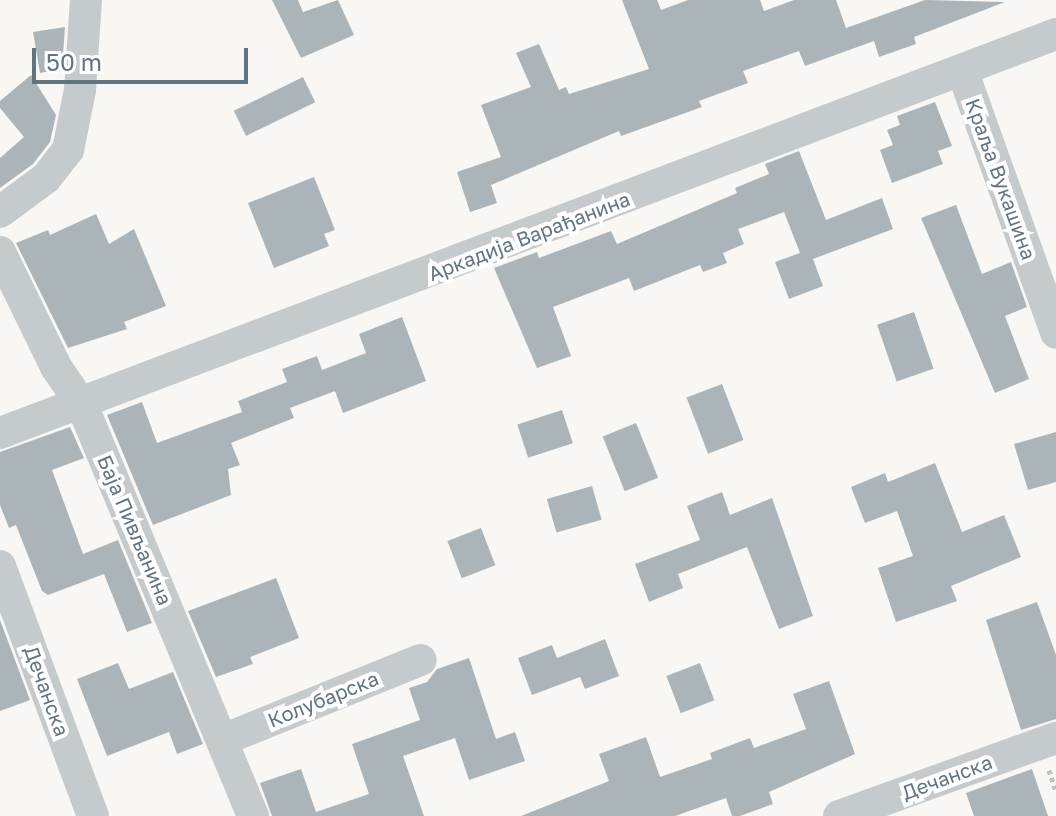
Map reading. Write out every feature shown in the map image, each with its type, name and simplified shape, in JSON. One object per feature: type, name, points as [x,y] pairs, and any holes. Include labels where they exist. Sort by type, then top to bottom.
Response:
[{"type":"street","points":[[0,212],[46,178],[68,150],[80,90],[86,0]]},
{"type":"street","name":"Аркадија Варађанина","points":[[0,433],[82,405],[1056,34]]},
{"type":"street","name":"Краља Вукашина","points":[[962,70],[1056,333]]},
{"type":"street","name":"Баја Пивљанина","points":[[0,252],[56,367],[82,405],[225,739],[253,816]]},
{"type":"street","name":"Дечанска","points":[[0,566],[93,816]]},
{"type":"street","name":"Колубарска","points":[[225,739],[421,660]]},
{"type":"street","name":"Дечанска","points":[[839,816],[1056,738]]},
{"type":"building","points":[[272,0],[298,0],[303,12],[338,0],[354,35],[301,58]]},
{"type":"building","points":[[622,0],[657,0],[661,10],[688,0],[760,0],[764,11],[794,0],[836,0],[846,28],[925,0],[1005,2],[914,37],[916,44],[879,57],[874,41],[805,66],[799,51],[743,71],[748,83],[699,101],[702,107],[621,136],[619,131],[491,185],[497,203],[470,212],[457,172],[501,157],[481,105],[531,87],[516,53],[539,44],[559,90],[566,87],[569,94],[649,69]]},
{"type":"building","points":[[65,27],[62,69],[40,73],[33,32]]},
{"type":"building","points":[[31,75],[56,115],[50,142],[33,164],[0,188],[0,158],[24,137],[0,108],[0,101]]},
{"type":"building","points":[[303,77],[315,102],[246,136],[234,111]]},
{"type":"building","points":[[935,102],[952,146],[938,151],[943,164],[892,183],[880,150],[893,145],[887,130],[900,125],[897,116]]},
{"type":"building","points":[[799,151],[826,220],[882,198],[893,229],[813,259],[823,286],[789,299],[775,262],[800,253],[784,212],[738,229],[744,244],[723,253],[727,263],[703,272],[700,265],[634,291],[629,278],[553,307],[571,356],[537,368],[494,268],[537,252],[539,258],[611,231],[617,244],[737,193],[735,188],[769,174],[765,164]]},
{"type":"building","points":[[314,177],[335,230],[324,234],[329,246],[274,268],[248,203]]},
{"type":"building","points":[[956,205],[982,274],[1011,262],[1027,307],[1005,316],[1029,379],[995,393],[921,218]]},
{"type":"building","points":[[96,214],[109,244],[134,229],[166,306],[124,322],[127,329],[68,348],[16,243],[48,230],[50,235]]},
{"type":"building","points":[[914,312],[934,369],[897,381],[877,325]]},
{"type":"building","points":[[402,317],[426,381],[343,413],[335,391],[290,408],[294,418],[231,443],[240,465],[228,469],[231,495],[153,525],[107,415],[142,402],[157,443],[242,412],[238,401],[287,382],[282,369],[317,356],[322,370],[366,353],[359,334]]},
{"type":"building","points":[[722,384],[744,440],[708,454],[687,398]]},
{"type":"building","points":[[562,410],[573,443],[528,458],[517,425]]},
{"type":"building","points":[[636,423],[658,478],[625,491],[603,436]]},
{"type":"building","points":[[70,427],[84,458],[52,470],[83,554],[118,540],[152,623],[127,632],[104,574],[48,595],[42,591],[16,525],[9,528],[0,505],[0,452]]},
{"type":"building","points":[[1056,432],[1056,482],[1028,490],[1014,444]]},
{"type":"building","points":[[935,463],[962,532],[1004,515],[1021,557],[951,586],[957,601],[896,622],[878,568],[913,556],[897,511],[865,523],[851,487],[885,473],[888,482]]},
{"type":"building","points":[[592,486],[602,520],[556,533],[547,499]]},
{"type":"building","points":[[722,492],[730,515],[772,498],[813,616],[779,629],[747,547],[678,574],[683,588],[649,602],[635,564],[700,540],[687,506]]},
{"type":"building","points":[[481,528],[495,565],[462,578],[447,541]]},
{"type":"building","points":[[276,578],[299,638],[250,657],[253,664],[216,677],[188,611]]},
{"type":"building","points":[[1037,602],[1056,655],[1056,719],[1021,730],[986,620]]},
{"type":"building","points":[[0,620],[30,700],[0,711]]},
{"type":"building","points":[[605,639],[619,676],[585,689],[580,677],[532,695],[518,658],[552,645],[557,658]]},
{"type":"building","points":[[469,658],[496,739],[515,732],[525,761],[469,780],[455,738],[403,756],[424,816],[272,816],[260,783],[301,769],[316,812],[369,794],[352,744],[420,720],[409,688],[427,682],[437,669]]},
{"type":"building","points":[[118,663],[129,689],[173,672],[203,744],[177,754],[169,732],[107,756],[77,679]]},
{"type":"building","points":[[700,663],[714,700],[681,713],[666,676]]},
{"type":"building","points":[[829,681],[855,754],[769,792],[773,804],[740,816],[732,816],[726,798],[675,816],[521,816],[609,781],[599,754],[646,737],[660,777],[712,759],[710,753],[750,738],[754,748],[806,729],[793,694]]},
{"type":"building","points":[[1032,769],[1048,816],[974,816],[966,793]]}]
